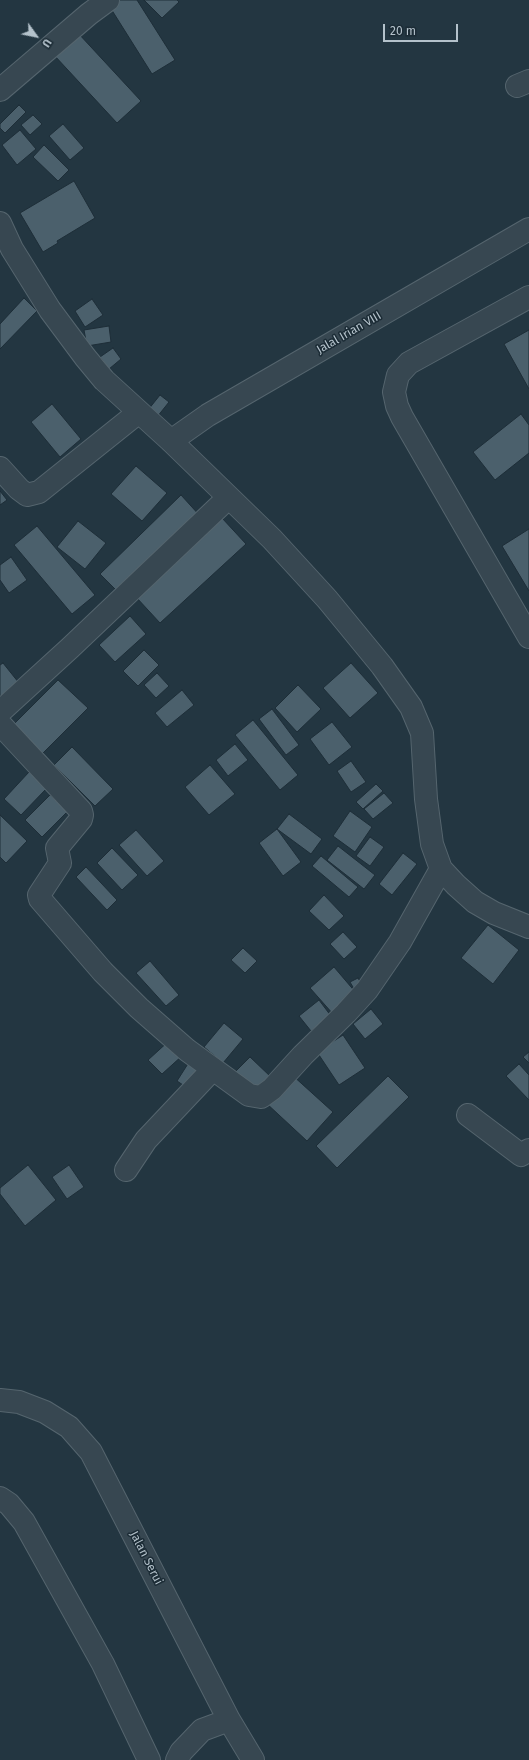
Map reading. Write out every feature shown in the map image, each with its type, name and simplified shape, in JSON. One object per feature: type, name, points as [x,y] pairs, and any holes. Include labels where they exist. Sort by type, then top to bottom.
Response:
[{"type":"street","points":[[0,90],[89,14],[108,0]]},
{"type":"street","points":[[0,223],[12,249],[46,303],[85,357],[104,380],[171,441],[228,498],[272,539],[327,600],[382,666],[411,707],[422,733],[426,799],[432,844],[441,869],[475,902],[529,927]]},
{"type":"street","name":"Jalal Irian VIII","points":[[171,441],[208,415],[529,229]]},
{"type":"street","points":[[529,297],[409,364],[398,375],[394,392],[397,406],[402,417],[529,637]]},
{"type":"street","points":[[0,468],[19,489],[27,494],[39,492],[139,412]]},
{"type":"street","points":[[0,712],[70,648],[228,498]]},
{"type":"street","points":[[0,724],[81,811],[82,815],[81,819],[57,848],[60,863],[39,895],[40,900],[103,972],[134,1003],[187,1050],[249,1095],[261,1097],[272,1089],[367,990],[400,942],[441,869]]},
{"type":"street","points":[[126,1170],[149,1136],[213,1069]]},
{"type":"street","points":[[468,1115],[521,1155],[529,1150]]},
{"type":"street","name":"Jalan Serui","points":[[0,1400],[19,1402],[45,1412],[69,1428],[91,1452],[229,1720],[253,1760]]},
{"type":"street","points":[[0,1498],[9,1504],[24,1522],[103,1664],[149,1760]]},
{"type":"street","points":[[177,1760],[181,1752],[202,1730],[229,1720]]},
{"type":"building","points":[[114,0],[137,0],[175,60],[152,74],[108,4]]},
{"type":"building","points":[[144,0],[177,0],[179,2],[162,18]]},
{"type":"building","points":[[78,33],[141,101],[117,123],[54,55]]},
{"type":"building","points":[[19,105],[26,112],[5,133],[0,128],[0,124]]},
{"type":"building","points":[[33,115],[42,124],[30,135],[21,125]]},
{"type":"building","points":[[63,124],[84,148],[70,160],[49,136]]},
{"type":"building","points":[[20,130],[36,149],[17,165],[2,145]]},
{"type":"building","points":[[44,145],[69,170],[58,181],[33,157]]},
{"type":"building","points":[[74,181],[95,218],[57,241],[58,243],[43,252],[20,213]]},
{"type":"building","points":[[24,298],[37,311],[0,349],[0,324]]},
{"type":"building","points":[[92,299],[103,315],[85,327],[75,311]]},
{"type":"building","points":[[109,326],[111,342],[87,346],[84,330]]},
{"type":"building","points":[[529,330],[529,389],[504,344]]},
{"type":"building","points":[[113,348],[121,359],[109,369],[100,357]]},
{"type":"building","points":[[160,395],[169,402],[157,417],[148,410]]},
{"type":"building","points":[[52,404],[81,439],[60,457],[31,422]]},
{"type":"building","points":[[521,414],[529,425],[529,453],[495,480],[473,452]]},
{"type":"building","points":[[136,466],[167,493],[142,521],[111,494]]},
{"type":"building","points":[[0,491],[7,500],[0,505]]},
{"type":"building","points":[[181,495],[201,517],[121,595],[100,574]]},
{"type":"building","points":[[222,518],[246,544],[160,623],[136,597]]},
{"type":"building","points":[[78,521],[106,543],[85,569],[57,547]]},
{"type":"building","points":[[37,526],[95,595],[72,614],[14,545]]},
{"type":"building","points":[[529,529],[529,591],[502,546]]},
{"type":"building","points":[[11,557],[27,580],[9,593],[0,580],[0,565]]},
{"type":"building","points":[[130,616],[146,634],[115,662],[99,645]]},
{"type":"building","points":[[144,650],[159,665],[138,686],[123,671]]},
{"type":"building","points":[[3,663],[23,688],[5,702],[0,695],[0,665]]},
{"type":"building","points":[[351,663],[378,693],[350,718],[323,688]]},
{"type":"building","points":[[157,673],[169,686],[156,698],[144,685]]},
{"type":"building","points":[[58,680],[88,708],[40,756],[11,727]]},
{"type":"building","points":[[298,685],[321,709],[297,732],[275,708]]},
{"type":"building","points":[[182,690],[194,705],[167,727],[155,713]]},
{"type":"building","points":[[272,709],[299,745],[286,755],[259,719]]},
{"type":"building","points":[[253,720],[298,775],[280,790],[235,735]]},
{"type":"building","points":[[332,722],[352,747],[329,765],[310,739]]},
{"type":"building","points":[[235,744],[248,760],[228,776],[216,760]]},
{"type":"building","points":[[72,747],[113,789],[95,806],[54,765]]},
{"type":"building","points":[[351,761],[366,782],[351,792],[337,771]]},
{"type":"building","points":[[210,765],[235,794],[209,815],[185,787]]},
{"type":"building","points":[[29,772],[46,789],[21,815],[4,799]]},
{"type":"building","points":[[376,784],[383,791],[363,809],[356,802]]},
{"type":"building","points":[[384,793],[393,803],[373,819],[364,809]]},
{"type":"building","points":[[50,795],[67,812],[42,837],[25,820]]},
{"type":"building","points":[[350,811],[372,827],[355,852],[333,836]]},
{"type":"building","points":[[289,814],[322,839],[311,854],[277,829]]},
{"type":"building","points":[[0,815],[27,841],[6,863],[0,857]]},
{"type":"building","points":[[277,829],[301,862],[283,876],[259,843]]},
{"type":"building","points":[[136,830],[164,861],[147,876],[119,845]]},
{"type":"building","points":[[370,837],[384,847],[370,866],[356,856]]},
{"type":"building","points":[[338,846],[375,875],[364,889],[327,860]]},
{"type":"building","points":[[112,848],[138,875],[122,890],[97,863]]},
{"type":"building","points":[[403,853],[417,864],[392,895],[379,884]]},
{"type":"building","points":[[321,856],[358,887],[349,897],[312,866]]},
{"type":"building","points":[[86,867],[117,900],[107,910],[76,877]]},
{"type":"building","points":[[324,895],[344,916],[329,930],[309,911]]},
{"type":"building","points":[[488,925],[519,950],[493,984],[461,958]]},
{"type":"building","points":[[343,932],[357,947],[344,959],[330,944]]},
{"type":"building","points":[[243,948],[257,961],[245,973],[231,960]]},
{"type":"building","points":[[150,961],[179,995],[166,1006],[136,973]]},
{"type":"building","points":[[334,967],[357,994],[333,1014],[310,988]]},
{"type":"building","points":[[358,978],[365,990],[357,994],[350,982]]},
{"type":"building","points":[[319,1000],[331,1016],[311,1031],[299,1016]]},
{"type":"building","points":[[371,1009],[383,1024],[365,1039],[353,1024]]},
{"type":"building","points":[[224,1023],[243,1039],[223,1063],[204,1047]]},
{"type":"building","points":[[343,1035],[365,1068],[339,1085],[317,1052]]},
{"type":"building","points":[[170,1040],[183,1055],[162,1074],[148,1060]]},
{"type":"building","points":[[529,1052],[529,1063],[523,1057]]},
{"type":"building","points":[[250,1057],[272,1078],[256,1094],[234,1073]]},
{"type":"building","points":[[191,1059],[204,1068],[189,1089],[177,1081]]},
{"type":"building","points":[[519,1064],[529,1075],[529,1100],[506,1076]]},
{"type":"building","points":[[291,1074],[333,1112],[307,1141],[265,1102]]},
{"type":"building","points":[[388,1076],[409,1097],[337,1168],[316,1146]]},
{"type":"building","points":[[28,1165],[56,1200],[25,1226],[0,1194],[0,1188]]},
{"type":"building","points":[[69,1165],[84,1187],[67,1199],[52,1177]]}]
